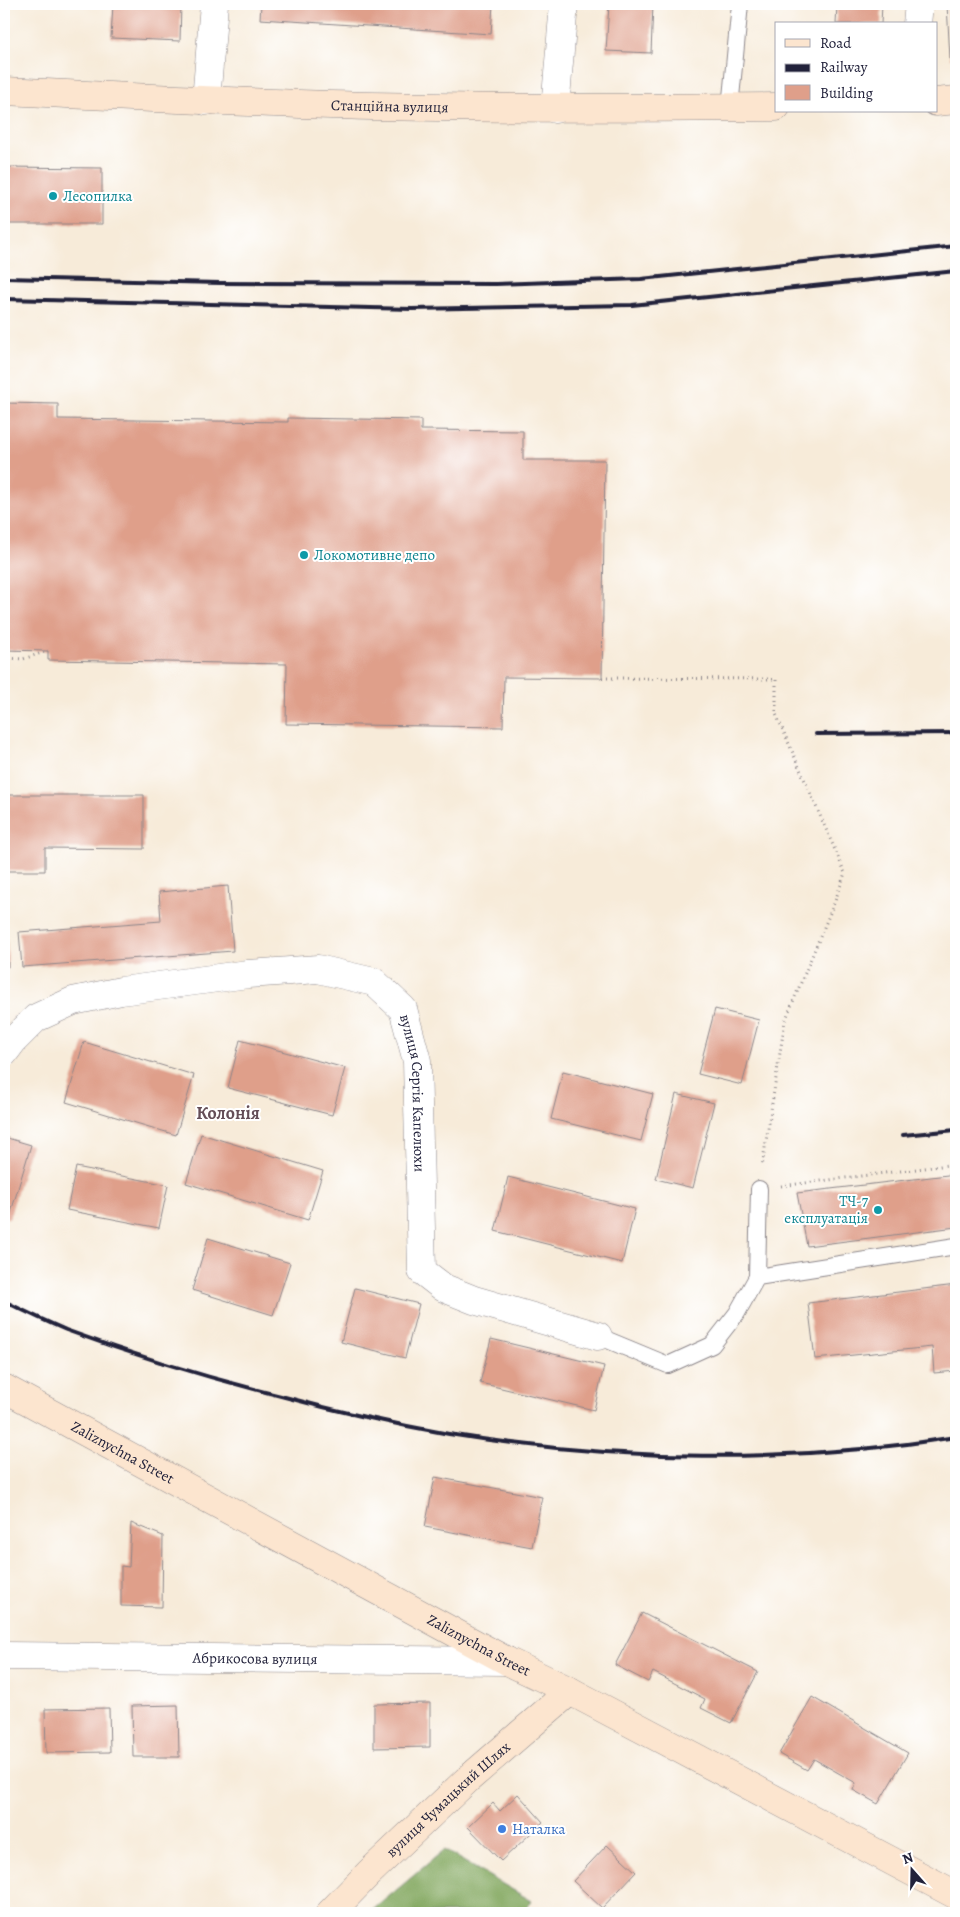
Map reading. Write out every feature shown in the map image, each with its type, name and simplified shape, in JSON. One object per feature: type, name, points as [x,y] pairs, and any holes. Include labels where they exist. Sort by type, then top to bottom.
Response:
[{"type":"street","points":[[206,101],[214,4]]},
{"type":"street","points":[[555,109],[564,4]]},
{"type":"street","points":[[917,22],[919,4]]},
{"type":"street","name":"Станційна вулиця","points":[[4,91],[206,101],[555,109],[775,107]]},
{"type":"street","points":[[938,102],[956,100]]},
{"type":"street","name":"вулиця Сергія Капелюхи","points":[[4,1054],[12,1041],[36,1018],[73,1001],[121,991],[248,974],[318,968],[374,982],[403,1009],[417,1061],[422,1271],[444,1288],[474,1300],[598,1336]]},
{"type":"street","name":"Zaliznychna Street","points":[[4,1388],[507,1661],[570,1691],[956,1895]]},
{"type":"street","name":"Абрикосова вулиця","points":[[4,1656],[507,1661]]},
{"type":"street","name":"вулиця Чумацький Шлях","points":[[330,1913],[369,1873],[467,1780],[570,1691]]},
{"type":"lane","points":[[730,108],[740,4]]},
{"type":"lane","points":[[598,1336],[668,1365],[712,1345],[737,1314],[757,1277],[758,1188]]},
{"type":"lane","points":[[757,1277],[956,1246]]},
{"type":"path","points":[[4,658],[23,658],[48,651]]},
{"type":"path","points":[[602,678],[776,679],[776,714],[845,873],[785,1021],[758,1188],[956,1164]]},
{"type":"green space","points":[[444,1850],[532,1901],[520,1913],[369,1913]]},
{"type":"building","points":[[113,4],[181,4],[180,41],[111,38]]},
{"type":"building","points":[[261,4],[493,4],[491,34],[260,19]]},
{"type":"building","points":[[609,4],[653,4],[651,53],[606,51]]},
{"type":"building","points":[[837,4],[882,4],[881,22],[836,22]]},
{"type":"building","points":[[947,4],[956,4],[956,59],[950,59]]},
{"type":"building","name":"Лесопилка","points":[[4,167],[102,168],[102,224],[4,224]]},
{"type":"building","name":"Локомотивне депо","points":[[4,403],[58,404],[58,419],[288,422],[288,418],[421,420],[421,430],[523,431],[523,460],[605,460],[602,678],[504,677],[503,727],[286,724],[287,664],[48,660],[48,651],[4,650]]},
{"type":"building","points":[[4,795],[144,795],[144,849],[45,848],[45,871],[4,871]]},
{"type":"building","points":[[228,886],[233,951],[22,967],[19,932],[161,921],[159,892]]},
{"type":"building","points":[[4,937],[7,937],[8,967],[4,967]]},
{"type":"building","points":[[715,1009],[759,1020],[742,1085],[698,1074]]},
{"type":"building","points":[[240,1040],[345,1068],[332,1115],[228,1088]]},
{"type":"building","points":[[84,1042],[194,1075],[176,1135],[66,1102]]},
{"type":"building","points":[[563,1071],[653,1094],[641,1141],[551,1119]]},
{"type":"building","points":[[676,1094],[714,1103],[693,1188],[656,1179]]},
{"type":"building","points":[[201,1134],[323,1171],[308,1220],[186,1183]]},
{"type":"building","points":[[4,1137],[31,1145],[9,1219],[4,1217]]},
{"type":"building","points":[[76,1167],[168,1185],[159,1228],[67,1210]]},
{"type":"building","name":"ТЧ-7 експлуатація","points":[[956,1174],[956,1227],[807,1246],[797,1193]]},
{"type":"building","points":[[508,1177],[635,1209],[622,1263],[495,1231]]},
{"type":"building","points":[[208,1238],[290,1263],[273,1315],[192,1290]]},
{"type":"building","points":[[956,1285],[956,1371],[934,1373],[932,1347],[815,1359],[808,1303]]},
{"type":"building","points":[[355,1288],[419,1304],[405,1358],[341,1342]]},
{"type":"building","points":[[491,1339],[604,1366],[594,1410],[480,1383]]},
{"type":"building","points":[[435,1477],[542,1497],[532,1547],[425,1527]]},
{"type":"building","points":[[131,1523],[163,1536],[162,1607],[121,1606],[121,1566],[129,1567]]},
{"type":"building","points":[[642,1613],[758,1672],[731,1723],[701,1708],[705,1699],[653,1672],[648,1682],[615,1665]]},
{"type":"building","points":[[812,1697],[908,1753],[878,1804],[853,1790],[856,1783],[814,1759],[807,1770],[779,1754]]},
{"type":"building","points":[[430,1703],[430,1747],[374,1748],[374,1704]]},
{"type":"building","points":[[178,1705],[179,1757],[133,1757],[132,1706]]},
{"type":"building","points":[[109,1708],[110,1752],[46,1753],[45,1709]]},
{"type":"building","points":[[518,1794],[543,1822],[501,1861],[468,1827],[493,1803],[500,1811]]},
{"type":"building","points":[[607,1845],[636,1872],[602,1908],[573,1881]]},
{"type":"railway","points":[[4,278],[220,283],[496,284],[641,279],[956,246]]},
{"type":"railway","points":[[4,299],[412,309],[632,305],[956,271]]},
{"type":"railway","points":[[816,734],[956,733]]},
{"type":"railway","points":[[903,1135],[956,1130]]},
{"type":"railway","points":[[4,1301],[58,1327],[146,1358],[227,1382],[323,1407],[449,1434],[575,1450],[702,1456],[830,1452],[956,1437]]},
{"type":"place","name":"Лесопилка","points":[[53,196]]},
{"type":"place","name":"Локомотивне депо","points":[[304,555]]},
{"type":"place","name":"ТЧ-7 експлуатація","points":[[878,1210]]},
{"type":"place","name":"Наталка","points":[[502,1829]]},
{"type":"district","name":"Колонія","points":[[228,1113]]}]
